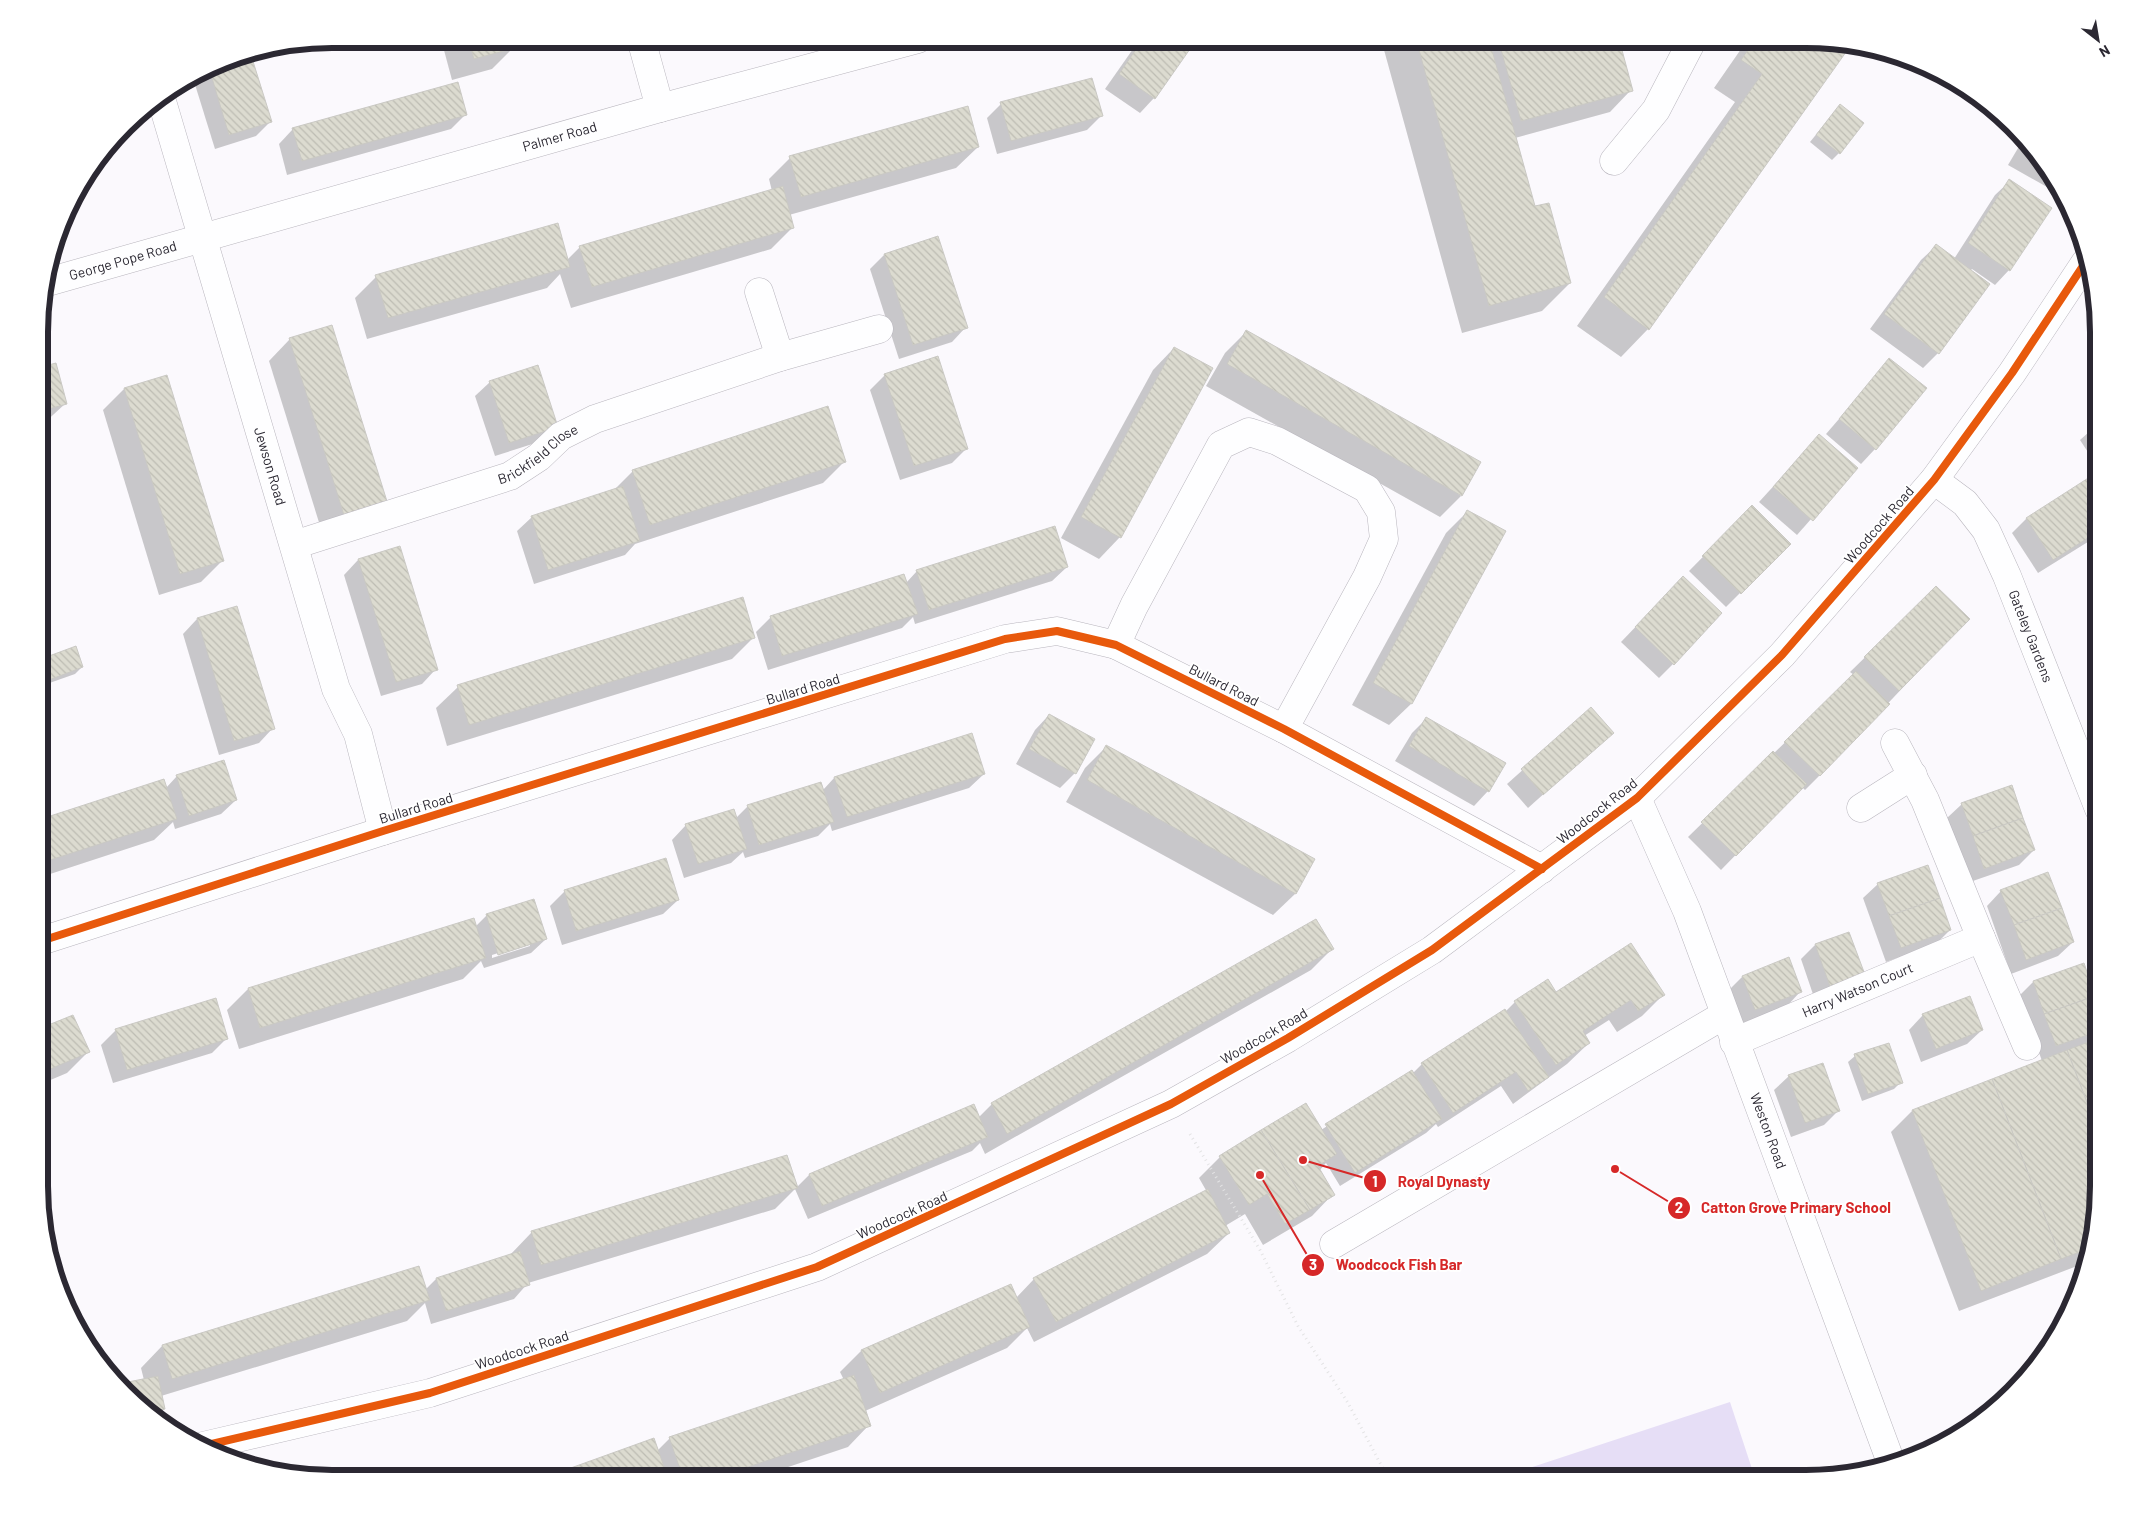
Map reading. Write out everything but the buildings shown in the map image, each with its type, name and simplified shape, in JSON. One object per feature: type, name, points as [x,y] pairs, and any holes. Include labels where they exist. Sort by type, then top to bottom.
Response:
[{"type":"street","points":[[643,47],[660,108]]},
{"type":"street","name":"Palmer Road","points":[[203,239],[660,108],[888,47]]},
{"type":"street","points":[[1614,161],[1656,110],[1689,47]]},
{"type":"street","name":"Jewson Road","points":[[163,103],[336,689],[358,734],[383,832]]},
{"type":"street","name":"George Pope Road","points":[[52,281],[203,239]]},
{"type":"street","name":"Woodcock Road","points":[[214,1444],[430,1393],[817,1267],[1171,1104],[1288,1038],[1432,950],[1637,798],[1782,655],[1934,480],[2012,373],[2083,266]]},
{"type":"street","points":[[760,292],[780,357]]},
{"type":"street","name":"Brickfield Close","points":[[294,545],[510,476],[539,457],[561,436],[595,419],[780,357],[879,329]]},
{"type":"street","points":[[1116,645],[1134,606],[1221,445],[1249,432],[1277,441],[1367,489],[1381,512],[1384,539],[1367,577],[1284,729]]},
{"type":"street","name":"Gateley Gardens","points":[[1934,480],[1965,503],[1986,530],[2007,576],[2090,786]]},
{"type":"street","name":"Bullard Road","points":[[47,939],[383,832],[1004,639],[1057,631],[1116,645],[1284,729],[1542,869]]},
{"type":"street","points":[[1895,743],[1925,800],[2027,1046]]},
{"type":"street","points":[[1861,808],[1913,776]]},
{"type":"street","name":"Weston Road","points":[[1637,798],[1687,911],[1734,1042],[1817,1257],[1889,1457]]},
{"type":"street","name":"Harry Watson Court","points":[[1734,1042],[1981,938]]},
{"type":"street","points":[[1334,1244],[1724,1015]]},
{"type":"path","points":[[1171,1104],[1214,1170],[1255,1242],[1298,1326],[1348,1404],[1384,1470]]},
{"type":"shaded area","points":[[1730,1402],[1752,1470],[1523,1470]]},
{"type":"cycle path","points":[[214,1444],[430,1393],[817,1267],[1171,1104],[1288,1038],[1432,950],[1637,798],[1782,655],[1934,480],[2012,373],[2083,266]]},
{"type":"cycle path","points":[[47,939],[383,831],[1005,639],[1057,631],[1116,645],[1284,729],[1542,869]]},
{"type":"place","name":"Royal Dynasty","points":[[1303,1160]]},
{"type":"place","name":"Catton Grove Primary School","points":[[1615,1169]]},
{"type":"place","name":"Woodcock Fish Bar","points":[[1260,1175]]}]
